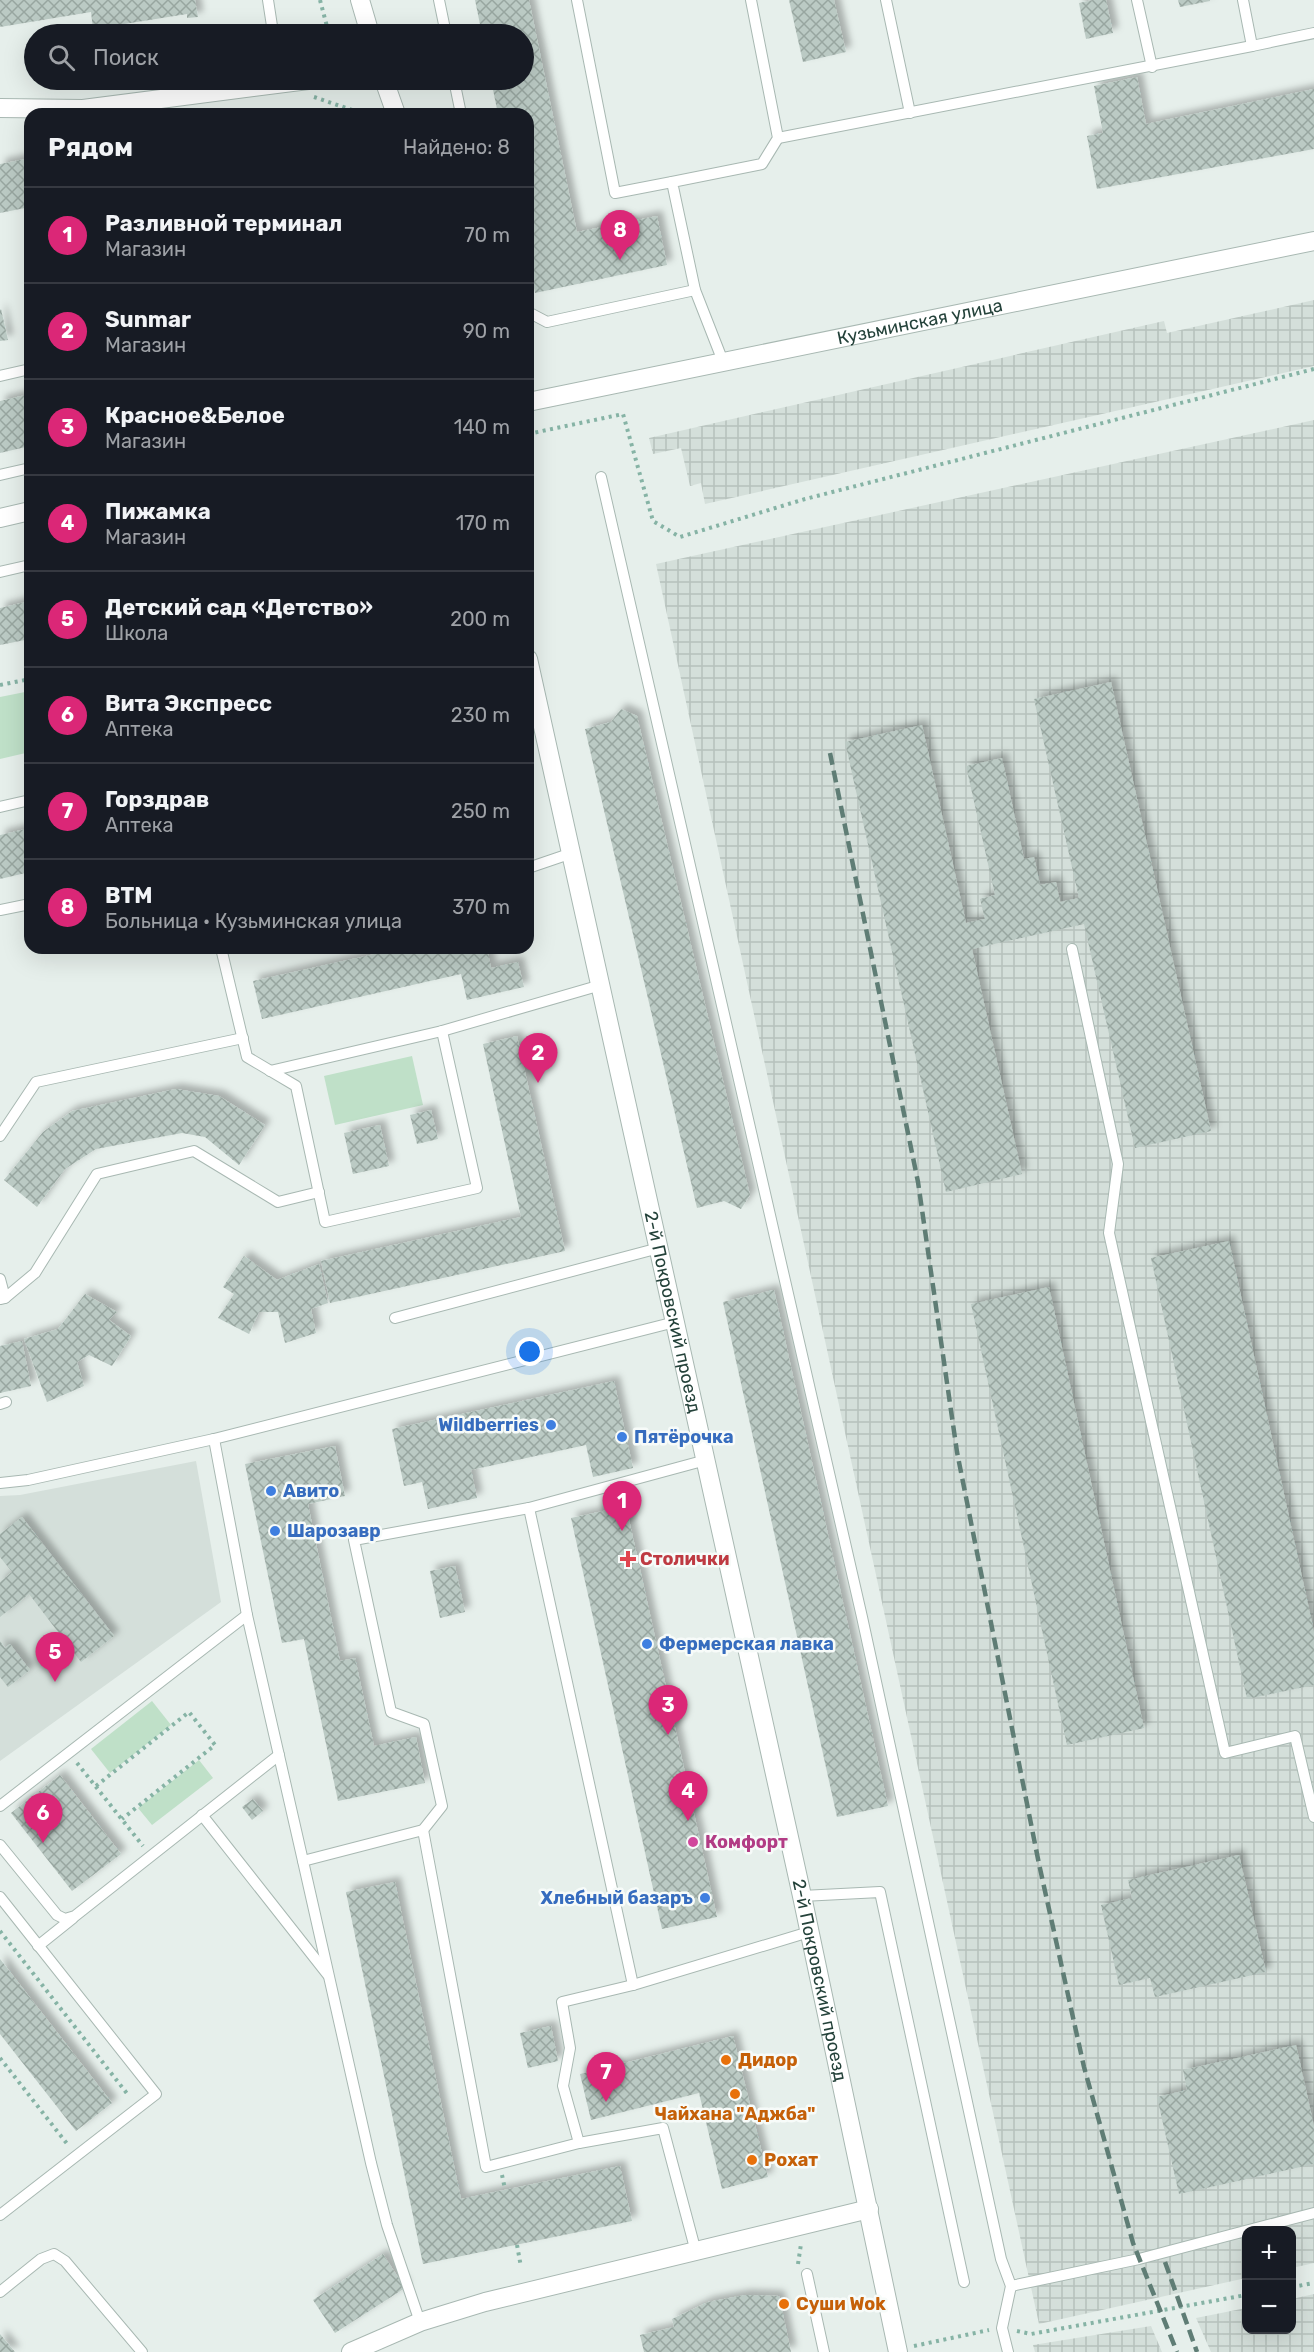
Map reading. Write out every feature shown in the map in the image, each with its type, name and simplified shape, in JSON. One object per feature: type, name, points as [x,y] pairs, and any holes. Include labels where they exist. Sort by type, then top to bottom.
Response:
[{"type":"street","points":[[360,0],[367,24]]},
{"type":"street","points":[[111,108],[270,90]]},
{"type":"street","points":[[388,90],[394,108]]},
{"type":"street","points":[[0,108],[24,109]]},
{"type":"street","name":"Кузьминская улица","points":[[534,401],[724,364],[1314,241]]},
{"type":"street","points":[[0,518],[24,512]]},
{"type":"street","name":"2-й Покровский проезд","points":[[534,685],[869,2209],[904,2349]]},
{"type":"street","points":[[351,2352],[420,2322],[485,2302],[869,2209]]},
{"type":"lane","points":[[268,0],[272,24]]},
{"type":"lane","points":[[439,0],[444,24]]},
{"type":"lane","points":[[577,0],[615,193],[762,164],[778,138],[751,0]]},
{"type":"lane","points":[[886,0],[910,113]]},
{"type":"lane","points":[[1137,0],[1152,68]]},
{"type":"lane","points":[[1243,0],[1252,46]]},
{"type":"lane","points":[[778,138],[1152,68],[1314,33]]},
{"type":"lane","points":[[456,90],[460,108]]},
{"type":"lane","points":[[672,182],[695,290],[724,364]]},
{"type":"lane","points":[[534,315],[547,322],[695,290]]},
{"type":"lane","points":[[0,376],[24,370]]},
{"type":"lane","points":[[0,475],[24,469]]},
{"type":"lane","points":[[601,477],[859,1605],[1001,2259],[1011,2286],[1002,2328],[1008,2352]]},
{"type":"lane","points":[[0,572],[24,566]]},
{"type":"lane","points":[[0,807],[24,801]]},
{"type":"lane","points":[[534,865],[572,853]]},
{"type":"lane","points":[[0,910],[24,905]]},
{"type":"lane","points":[[1072,949],[1118,1164],[1109,1233],[1225,1753],[1295,1736],[1314,1817]]},
{"type":"lane","points":[[223,954],[247,1057],[296,1086],[326,1222],[477,1188],[442,1031]]},
{"type":"lane","points":[[270,1071],[442,1031],[601,985]]},
{"type":"lane","points":[[0,1136],[36,1082],[243,1038]]},
{"type":"lane","points":[[2,1299],[35,1273],[97,1174],[194,1151],[278,1202],[319,1192]]},
{"type":"lane","points":[[395,1318],[658,1248]]},
{"type":"lane","points":[[0,1279],[2,1299]]},
{"type":"lane","points":[[0,1483],[28,1480],[214,1439],[675,1322]]},
{"type":"lane","points":[[214,1439],[247,1615],[387,2225],[420,2322]]},
{"type":"lane","points":[[303,1861],[423,1830],[442,1806],[424,1724],[391,1712],[354,1540],[530,1508],[706,1460]]},
{"type":"lane","points":[[530,1508],[633,1985]]},
{"type":"lane","points":[[0,1806],[247,1615]]},
{"type":"lane","points":[[38,1946],[279,1755]]},
{"type":"lane","points":[[202,1815],[330,1978]]},
{"type":"lane","points":[[423,1830],[486,2167],[579,2143],[663,2128],[696,2252]]},
{"type":"lane","points":[[0,1845],[57,1915],[65,1919],[75,1916]]},
{"type":"lane","points":[[802,1896],[880,1892],[964,2282]]},
{"type":"lane","points":[[0,1898],[156,2094],[0,2215]]},
{"type":"lane","points":[[579,2143],[563,2086],[570,2048],[562,2002],[633,1985],[808,1932]]},
{"type":"lane","points":[[1011,2286],[1140,2259],[1314,2213]]},
{"type":"lane","points":[[0,2292],[41,2259],[54,2254],[65,2261],[142,2352]]},
{"type":"lane","points":[[807,2274],[824,2352]]},
{"type":"path","points":[[320,0],[326,24]]},
{"type":"path","points":[[314,90],[348,108]]},
{"type":"path","points":[[534,433],[623,414],[653,521],[680,537],[816,496],[1314,369]]},
{"type":"path","points":[[0,685],[24,680]]},
{"type":"path","points":[[96,1786],[189,1712],[215,1745],[122,1819]]},
{"type":"path","points":[[73,1758],[140,1841]]},
{"type":"path","points":[[0,1931],[129,2097],[121,2104]]},
{"type":"path","points":[[0,2058],[76,2156]]},
{"type":"path","points":[[59,2152],[76,2138]]},
{"type":"path","points":[[798,2264],[801,2243]]},
{"type":"path","points":[[517,2245],[521,2267]]},
{"type":"path","points":[[1296,2286],[1314,2283]]},
{"type":"path","points":[[904,2349],[1002,2328],[1031,2334],[1242,2296]]},
{"type":"shaded area","points":[[1314,300],[1314,366],[705,504],[701,483],[690,486],[681,448],[653,454],[649,438],[1164,321],[1167,333]]},
{"type":"shaded area","points":[[1314,420],[1314,2263],[1296,2267],[1296,2226],[1242,2226],[1242,2279],[1039,2324],[656,564]]},
{"type":"shaded area","points":[[196,1461],[221,1602],[0,1761],[0,1496],[20,1495]]},
{"type":"shaded area","points":[[1314,2294],[1314,2352],[1211,2352],[1196,2318],[1242,2309],[1242,2334],[1296,2334],[1296,2298]]},
{"type":"shaded area","points":[[1151,2326],[1162,2352],[1035,2352],[1033,2345]]},
{"type":"green space","points":[[24,692],[24,753],[0,759],[0,697]]},
{"type":"green space","points":[[412,1056],[423,1105],[335,1125],[324,1076]]},
{"type":"green space","points":[[152,1701],[171,1725],[110,1773],[91,1749]]},
{"type":"green space","points":[[199,1760],[213,1778],[152,1825],[138,1808]]},
{"type":"building","points":[[0,0],[195,0],[198,17],[187,18],[187,14],[124,24],[92,24],[91,12],[0,27]]},
{"type":"building","points":[[475,0],[529,0],[534,24],[480,24]]},
{"type":"building","points":[[789,0],[834,0],[846,52],[803,62]]},
{"type":"building","points":[[1106,0],[1113,33],[1086,39],[1079,3]]},
{"type":"building","points":[[1178,0],[1210,0],[1210,1],[1180,7]]},
{"type":"building","points":[[534,24],[577,232],[657,216],[667,265],[535,293],[534,108],[497,108],[493,90],[534,90]]},
{"type":"building","points":[[1137,77],[1146,124],[1314,89],[1314,149],[1097,189],[1087,136],[1103,133],[1094,86]]},
{"type":"building","points":[[24,159],[24,208],[0,213],[0,164]]},
{"type":"building","points":[[0,310],[8,340],[0,341]]},
{"type":"building","points":[[24,395],[24,447],[0,453],[0,401]]},
{"type":"building","points":[[24,602],[24,640],[0,645],[0,608]]},
{"type":"building","points":[[1111,682],[1211,1131],[1135,1148],[1084,924],[972,949],[1022,1174],[946,1192],[845,742],[922,725],[966,923],[985,919],[980,899],[995,895],[966,766],[1002,758],[1024,859],[1034,857],[1040,885],[1056,882],[1060,902],[1079,898],[1034,699]]},
{"type":"building","points":[[621,709],[637,716],[750,1195],[741,1209],[724,1201],[697,1208],[585,729],[611,722]]},
{"type":"building","points":[[24,829],[24,873],[0,879],[0,835]]},
{"type":"building","points":[[375,954],[488,954],[491,968],[518,962],[524,987],[467,1000],[461,974],[262,1019],[253,981]]},
{"type":"building","points":[[517,1036],[565,1251],[330,1303],[321,1261],[521,1217],[483,1044]]},
{"type":"building","points":[[176,1089],[219,1096],[265,1125],[239,1165],[205,1137],[182,1133],[96,1149],[65,1169],[37,1207],[4,1180],[43,1132],[72,1111]]},
{"type":"building","points":[[431,1110],[438,1139],[417,1144],[410,1115]]},
{"type":"building","points":[[380,1125],[389,1166],[353,1174],[344,1133]]},
{"type":"building","points":[[1229,1241],[1314,1632],[1314,1685],[1247,1699],[1151,1258]]},
{"type":"building","points":[[244,1256],[277,1280],[319,1264],[328,1303],[311,1309],[316,1333],[285,1343],[278,1312],[259,1312],[249,1334],[218,1318],[234,1294],[223,1287]]},
{"type":"building","points":[[1049,1287],[1144,1728],[1067,1745],[971,1304]]},
{"type":"building","points":[[774,1290],[888,1806],[837,1817],[723,1302]]},
{"type":"building","points":[[85,1294],[117,1312],[109,1320],[131,1336],[112,1366],[89,1355],[77,1362],[84,1386],[47,1402],[24,1339],[58,1329]]},
{"type":"building","points":[[22,1341],[31,1386],[0,1393],[0,1346]]},
{"type":"building","points":[[614,1381],[633,1468],[593,1477],[586,1445],[471,1470],[477,1498],[428,1509],[422,1482],[404,1486],[392,1429]]},
{"type":"building","points":[[335,1446],[345,1496],[308,1504],[340,1661],[355,1658],[374,1746],[416,1737],[425,1783],[338,1801],[304,1639],[282,1643],[245,1464]]},
{"type":"building","points":[[626,1506],[717,1917],[662,1929],[571,1518]]},
{"type":"building","points":[[22,1517],[114,1636],[81,1662],[29,1594],[0,1617],[0,1582],[12,1572],[0,1557],[0,1534]]},
{"type":"building","points":[[455,1566],[465,1612],[440,1618],[430,1571]]},
{"type":"building","points":[[0,1641],[5,1648],[10,1644],[30,1670],[8,1687],[0,1677]]},
{"type":"building","points":[[60,1775],[121,1854],[72,1891],[11,1813]]},
{"type":"building","points":[[253,1799],[263,1811],[252,1820],[242,1807]]},
{"type":"building","points":[[1239,1855],[1266,1972],[1155,1997],[1150,1978],[1119,1985],[1101,1905],[1132,1898],[1128,1880]]},
{"type":"building","points":[[395,1882],[461,2199],[620,2166],[632,2221],[423,2264],[346,1892]]},
{"type":"building","points":[[0,1959],[112,2103],[76,2131],[0,2034]]},
{"type":"building","points":[[551,2026],[558,2061],[528,2068],[520,2033]]},
{"type":"building","points":[[733,2036],[768,2177],[722,2189],[699,2093],[591,2120],[580,2074]]},
{"type":"building","points":[[1296,2045],[1314,2126],[1314,2164],[1179,2194],[1157,2097],[1187,2090],[1183,2070]]},
{"type":"building","points":[[383,2254],[405,2288],[335,2333],[313,2300]]},
{"type":"building","points":[[745,2295],[779,2296],[791,2352],[644,2352],[640,2335],[674,2327],[672,2319],[708,2302]]},
{"type":"building","points":[[0,2334],[15,2352],[0,2352]]},
{"type":"railway","points":[[830,753],[918,1182],[957,1452],[1039,1864],[1084,2067],[1133,2243],[1177,2352]]},
{"type":"railway","points":[[1165,2262],[1197,2352]]},
{"type":"place","name":"ВТМ","points":[[620,260]]},
{"type":"place","name":"Sunmar","points":[[538,1083]]},
{"type":"place","name":"Wildberries","points":[[551,1425]]},
{"type":"place","name":"Пятёрочка","points":[[622,1437]]},
{"type":"place","name":"Авито","points":[[271,1491]]},
{"type":"place","name":"Шарозавр","points":[[275,1531]]},
{"type":"place","name":"Разливной терминал","points":[[622,1531]]},
{"type":"place","name":"Столички","points":[[628,1559]]},
{"type":"place","name":"Фермерская лавка","points":[[647,1644]]},
{"type":"place","name":"Детский сад «Детство»","points":[[55,1682]]},
{"type":"place","name":"Красное&Белое","points":[[668,1735]]},
{"type":"place","name":"Пижамка","points":[[688,1821]]},
{"type":"place","name":"Комфорт","points":[[693,1842]]},
{"type":"place","name":"Вита Экспресс","points":[[43,1843]]},
{"type":"place","name":"Хлебный базаръ","points":[[705,1898]]},
{"type":"place","name":"Дидор","points":[[726,2060]]},
{"type":"place","name":"Чайхана \"Аджба\"","points":[[735,2094]]},
{"type":"place","name":"Горздрав","points":[[606,2102]]},
{"type":"place","name":"Рохат","points":[[752,2160]]},
{"type":"place","name":"Суши Wok","points":[[784,2304]]}]
